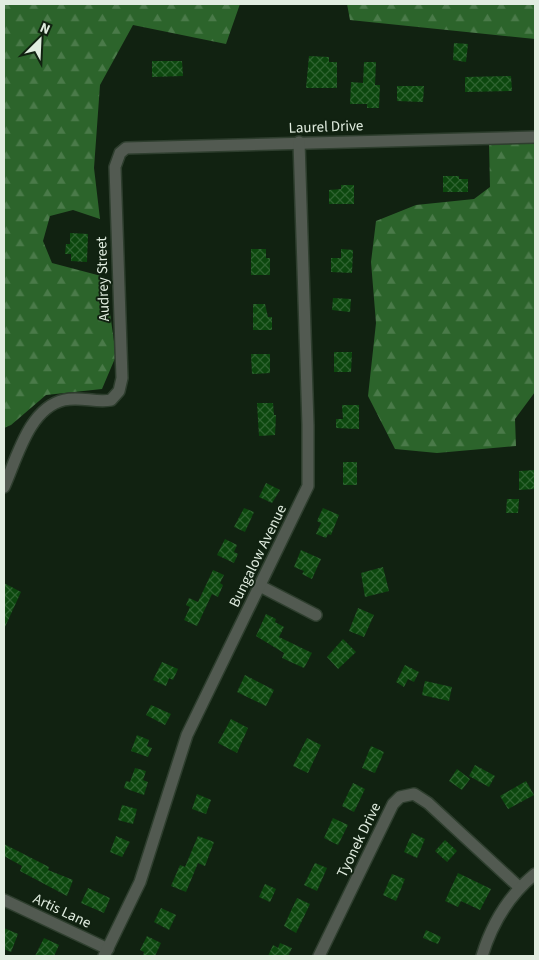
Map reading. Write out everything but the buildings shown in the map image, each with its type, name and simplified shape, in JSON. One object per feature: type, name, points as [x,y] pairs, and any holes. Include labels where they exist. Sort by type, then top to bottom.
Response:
[{"type":"street","name":"Laurel Drive","points":[[120,153],[134,147],[535,137]]},
{"type":"street","name":"Bungalow Avenue","points":[[106,953],[140,882],[187,735],[308,486],[308,424],[299,142]]},
{"type":"street","name":"Audrey Street","points":[[4,487],[31,427],[44,411],[54,403],[66,399],[111,400],[120,391],[122,378],[115,167],[120,153]]},
{"type":"street","points":[[260,586],[316,615]]},
{"type":"street","name":"Tyonek Drive","points":[[319,956],[393,804],[400,797],[414,794],[428,803],[519,887]]},
{"type":"street","points":[[482,956],[501,910],[519,887],[535,874]]},
{"type":"street","name":"Artis Lane","points":[[4,900],[106,953]]},
{"type":"green space","points":[[4,4],[240,4],[226,44],[133,25],[100,85],[94,168],[100,219],[73,210],[50,216],[43,241],[52,263],[105,277],[116,356],[102,389],[46,395],[11,425],[4,428]]},
{"type":"green space","points":[[347,4],[535,4],[535,39],[350,20]]},
{"type":"green space","points":[[489,143],[535,144],[535,392],[515,419],[516,446],[437,453],[395,449],[368,396],[376,323],[371,262],[376,221],[416,205],[474,199],[490,187]]}]
